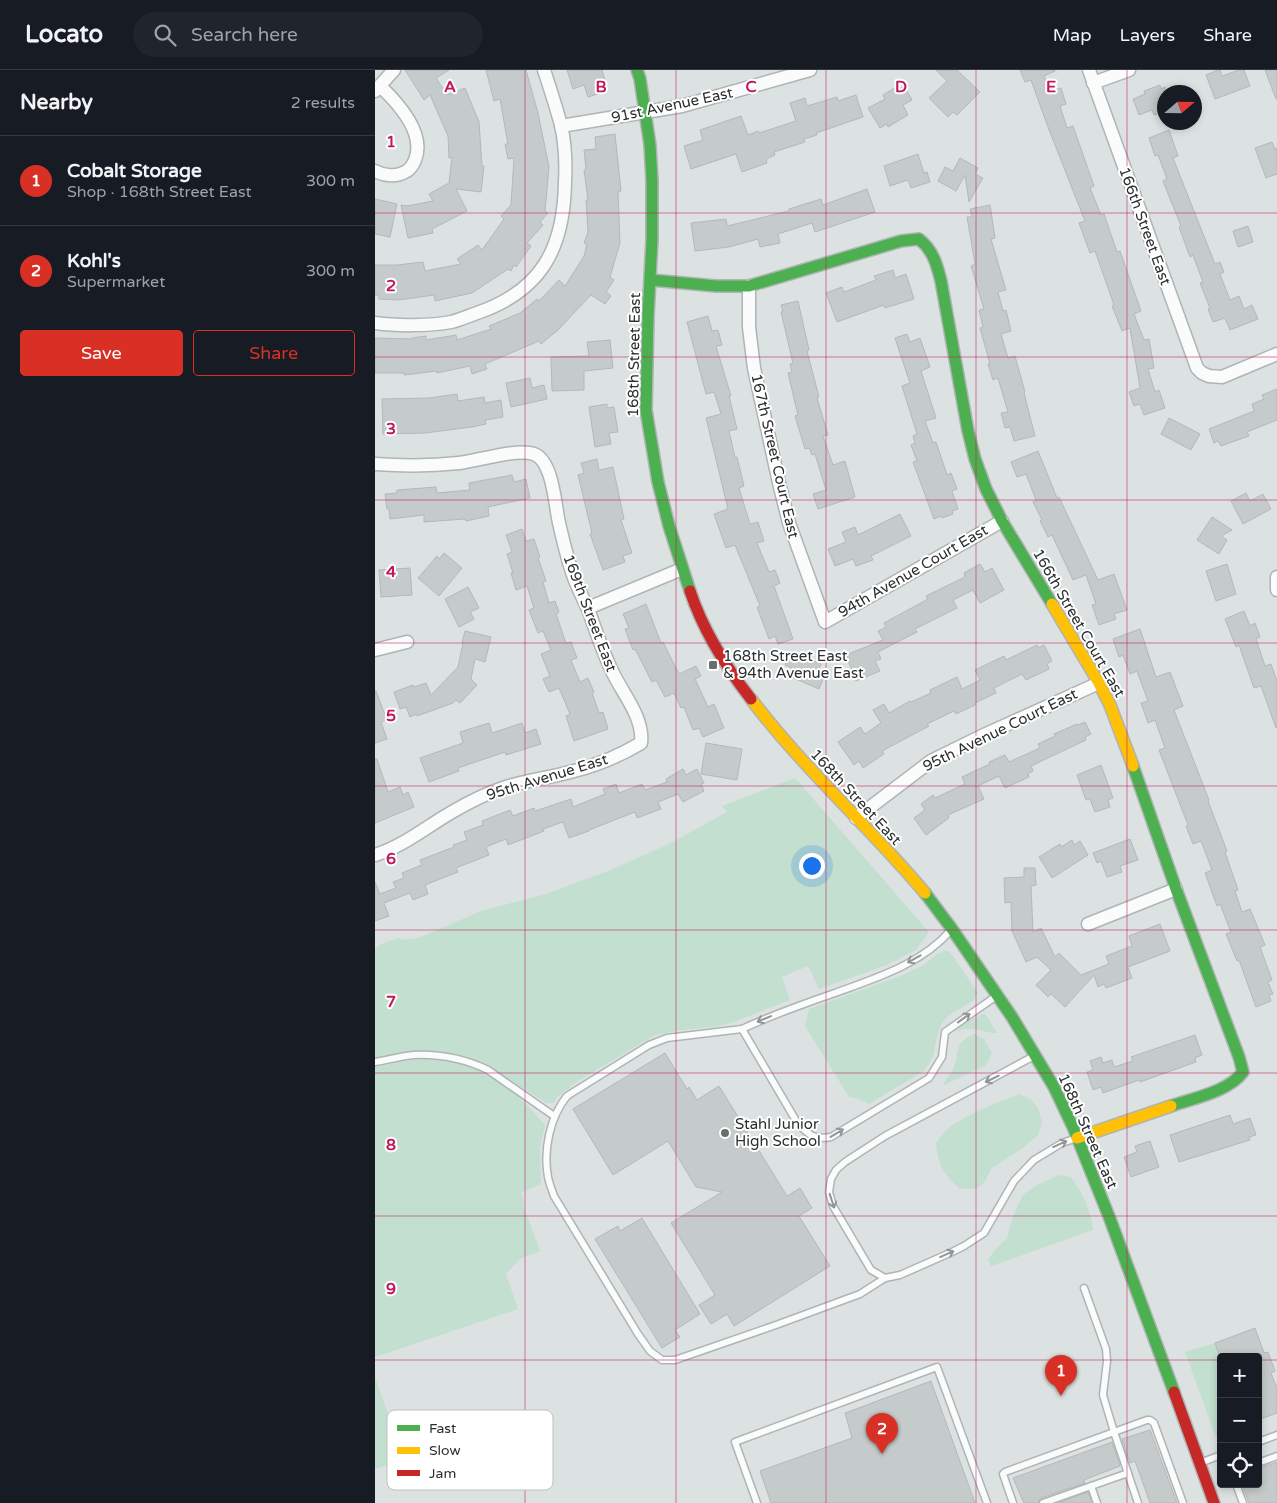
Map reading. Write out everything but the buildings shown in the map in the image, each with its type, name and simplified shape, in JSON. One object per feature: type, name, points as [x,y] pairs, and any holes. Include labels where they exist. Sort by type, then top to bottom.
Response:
[{"type":"street","points":[[375,171],[388,175],[407,171],[414,164],[418,154],[416,138],[407,116],[395,101],[378,89],[394,70]]},
{"type":"street","points":[[375,323],[405,325],[451,322],[506,301],[522,291],[537,276],[551,255],[557,239],[563,220],[565,199],[561,126],[545,70]]},
{"type":"street","name":"168th Street East","points":[[637,70],[650,145],[652,180],[651,280],[647,326],[646,410],[657,482],[682,569],[696,609],[731,672],[759,710],[808,767],[924,892],[952,929],[997,995],[1054,1087],[1110,1219],[1214,1503]]},
{"type":"street","name":"91st Avenue East","points":[[561,126],[682,106],[810,70]]},
{"type":"street","name":"166th Street East","points":[[1089,70],[1197,368],[1209,376],[1222,376],[1277,354]]},
{"type":"street","points":[[1093,83],[1129,70]]},
{"type":"street","name":"166th Street Court East","points":[[749,286],[901,241],[919,239],[926,243],[939,270],[968,431],[975,459],[1002,521],[1099,683],[1138,778],[1176,889],[1243,1072],[1237,1080],[1226,1087],[1077,1138]]},
{"type":"street","points":[[651,280],[716,286],[749,286]]},
{"type":"street","name":"167th Street Court East","points":[[749,286],[749,327],[754,368],[779,483],[789,523],[825,622]]},
{"type":"street","name":"169th Street East","points":[[375,464],[423,466],[460,463],[527,453],[535,454],[542,460],[552,483],[573,577],[588,608],[613,674],[636,716],[642,737],[641,743]]},
{"type":"street","name":"94th Avenue Court East","points":[[825,622],[1002,521]]},
{"type":"street","points":[[588,608],[682,569]]},
{"type":"street","points":[[1277,578],[1277,590]]},
{"type":"street","points":[[375,650],[407,642]]},
{"type":"street","name":"95th Avenue Court East","points":[[856,818],[931,761],[1099,683]]},
{"type":"street","name":"95th Avenue East","points":[[375,854],[403,843],[445,816],[499,789],[519,782],[575,771],[617,756],[641,743]]},
{"type":"street","points":[[1088,924],[1176,889]]},
{"type":"lane","points":[[952,929],[940,943],[885,974],[776,1014],[742,1029],[667,1038],[649,1046],[567,1096],[554,1116],[546,1158],[548,1178],[553,1196],[650,1351],[662,1360],[675,1360],[786,1322],[860,1294],[885,1278],[900,1275],[964,1246],[984,1233],[1013,1181],[1034,1160],[1062,1143],[1077,1138]]},
{"type":"lane","points":[[742,1029],[798,1124],[811,1136],[820,1139],[831,1137],[929,1078],[942,1056],[945,1032],[997,995]]},
{"type":"lane","points":[[375,1062],[415,1056],[442,1056],[476,1064],[488,1070],[554,1116]]},
{"type":"lane","points":[[885,1278],[871,1270],[833,1206],[829,1192],[831,1179],[836,1170],[885,1136],[1035,1056]]},
{"type":"lane","points":[[1084,1288],[1106,1349],[1107,1361],[1103,1395],[1138,1503]]},
{"type":"lane","points":[[757,1503],[735,1442],[937,1367],[987,1503]]},
{"type":"lane","points":[[1013,1503],[1003,1474],[1005,1472],[1147,1420],[1154,1423],[1183,1503]]},
{"type":"lane","points":[[1262,1441],[1277,1435]]},
{"type":"lane","points":[[1199,1463],[1217,1456]]},
{"type":"lane","points":[[1262,1462],[1277,1456]]},
{"type":"lane","points":[[1043,1503],[1128,1473]]},
{"type":"lane","points":[[1091,1486],[1097,1503]]},
{"type":"lane","points":[[1237,1488],[1243,1503]]},
{"type":"green space","points":[[795,778],[929,932],[916,950],[887,965],[819,989],[808,966],[782,977],[790,1000],[731,1023],[655,1035],[578,1081],[556,1098],[554,1103],[547,1103],[485,1065],[465,1059],[438,1054],[375,1059],[375,949],[381,944],[398,938],[403,940],[419,938],[481,911],[546,894],[608,871],[669,844],[727,812],[722,806]]},
{"type":"green space","points":[[944,951],[949,951],[978,993],[973,1001],[948,1016],[941,1025],[933,1057],[924,1071],[869,1104],[849,1097],[805,1026],[809,1009],[903,975],[925,964]]},
{"type":"green space","points":[[983,1014],[986,1015],[997,1033],[971,1029],[956,1032],[962,1025]]},
{"type":"green space","points":[[974,1034],[984,1039],[992,1053],[986,1065],[944,1085],[954,1067],[960,1044]]},
{"type":"green space","points":[[421,1059],[448,1061],[492,1077],[515,1094],[545,1125],[540,1147],[541,1184],[521,1193],[525,1203],[523,1205],[540,1251],[520,1259],[506,1274],[518,1309],[375,1357],[375,1065]]},
{"type":"green space","points":[[1019,1094],[1031,1099],[1038,1108],[1042,1123],[1038,1135],[1023,1148],[992,1168],[983,1184],[975,1189],[960,1189],[943,1169],[936,1143],[956,1123]]},
{"type":"green space","points":[[1059,1175],[1071,1177],[1079,1189],[1088,1208],[1093,1230],[991,1266],[988,1260],[1007,1238],[1013,1216],[1023,1195],[1035,1186]]},
{"type":"green space","points":[[1215,1343],[1219,1353],[1217,1353],[1217,1436],[1215,1435],[1185,1352]]},
{"type":"green space","points":[[375,1377],[387,1411],[387,1465],[375,1469]]},
{"type":"traffic: fast","points":[[637,70],[650,145],[652,180],[652,240],[646,410],[658,482],[669,526],[690,591]]},
{"type":"traffic: fast","points":[[651,280],[716,286],[749,286],[901,241],[919,239],[924,243],[936,264],[941,281],[968,431],[975,459],[986,489],[1002,521],[1052,604]]},
{"type":"traffic: fast","points":[[1133,766],[1243,1072],[1229,1085],[1171,1106]]},
{"type":"traffic: fast","points":[[925,893],[1012,1017],[1054,1087],[1073,1127],[1110,1219],[1174,1392]]},
{"type":"traffic: slow","points":[[1052,604],[1099,683],[1110,705],[1133,766]]},
{"type":"traffic: slow","points":[[751,699],[792,749],[904,868],[925,893]]},
{"type":"traffic: slow","points":[[1077,1138],[1171,1106]]},
{"type":"traffic: jam","points":[[690,591],[701,620],[716,648],[751,699]]},
{"type":"traffic: jam","points":[[1174,1392],[1214,1503]]},
{"type":"place","name":"168th Street East & 94th Avenue East","points":[[713,665]]},
{"type":"place","name":"Stahl Junior High School","points":[[725,1133]]},
{"type":"place","name":"Cobalt Storage","points":[[1061,1396]]},
{"type":"place","name":"Kohl's","points":[[882,1454]]}]
